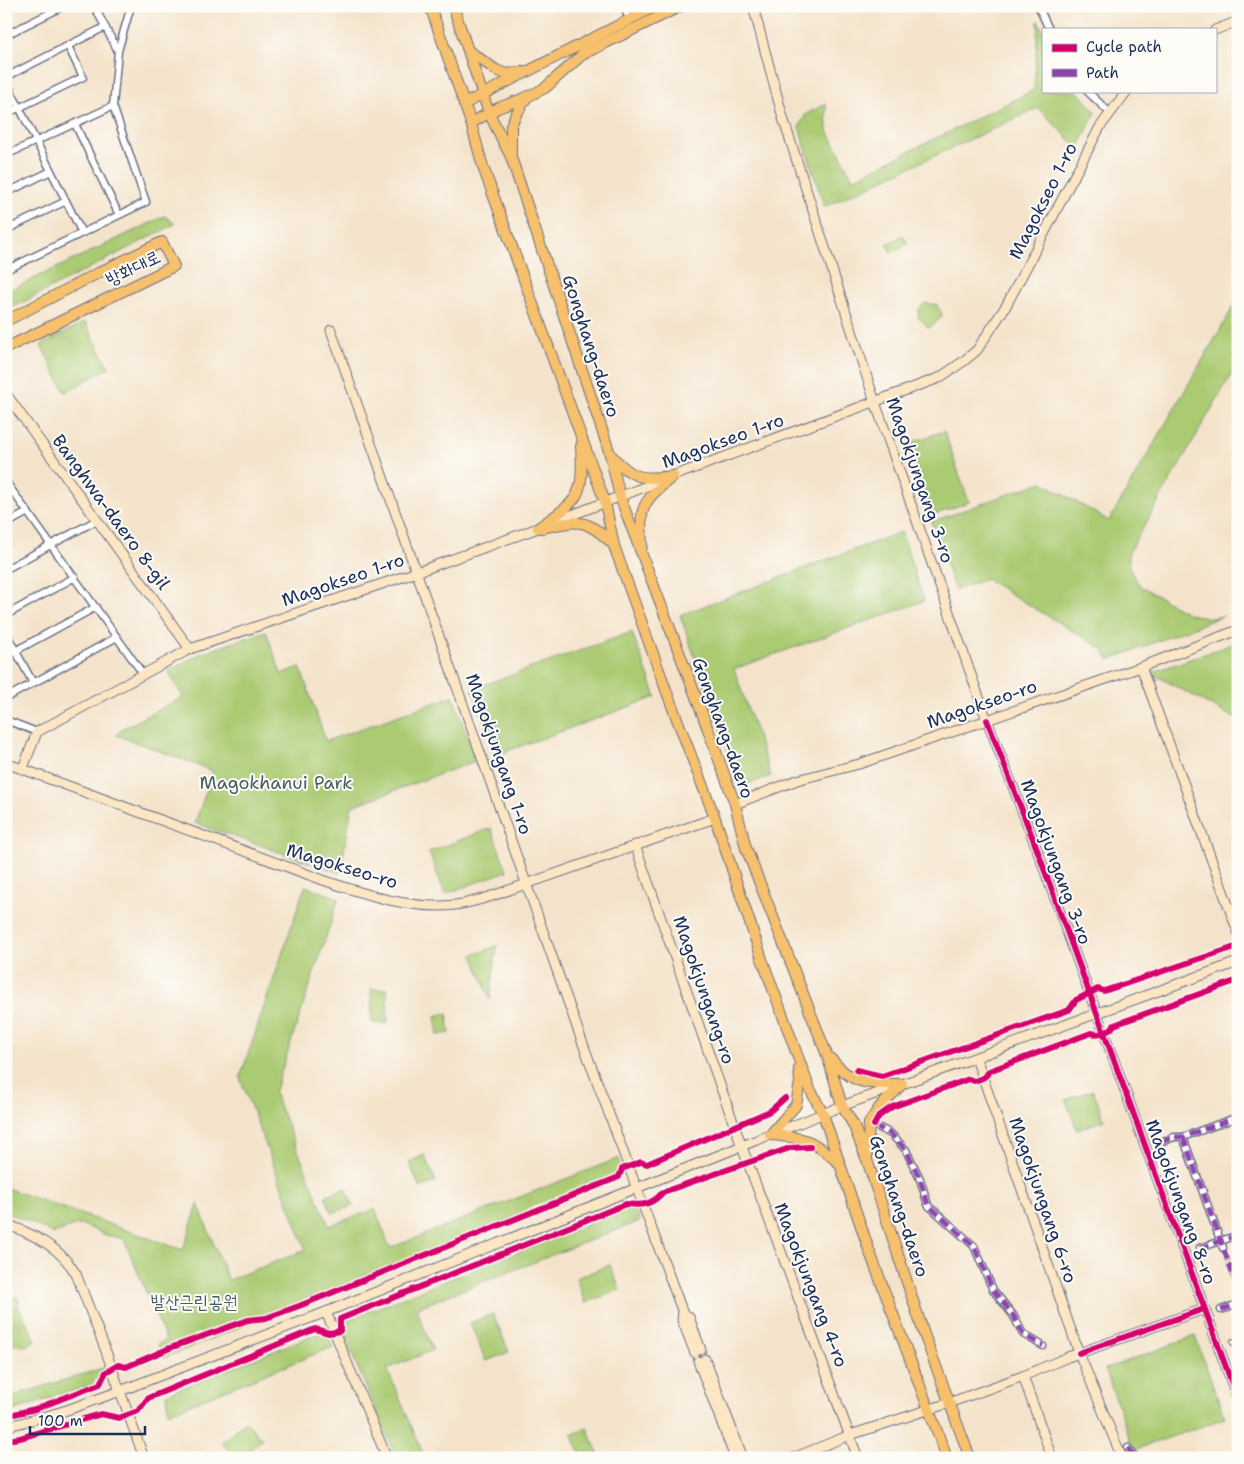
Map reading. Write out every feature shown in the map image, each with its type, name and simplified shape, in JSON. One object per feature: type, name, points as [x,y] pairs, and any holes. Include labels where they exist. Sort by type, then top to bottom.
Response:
[{"type":"main road","points":[[430,6],[471,123],[483,167],[605,502],[614,546],[668,698],[715,818],[762,959],[809,1087],[823,1114],[928,1410],[947,1458]]},
{"type":"main road","name":"Gonghang-daero","points":[[453,6],[489,113],[511,157],[610,454],[620,497],[735,804],[746,848],[827,1055],[842,1106],[853,1124],[867,1160],[924,1334],[970,1458]]},
{"type":"main road","points":[[464,104],[656,6]]},
{"type":"main road","points":[[471,123],[544,88],[583,54],[682,6]]},
{"type":"main road","points":[[469,52],[496,70],[506,74],[528,72]]},
{"type":"main road","points":[[511,157],[511,126],[527,97]]},
{"type":"main road","name":"방화대로","points":[[6,321],[162,242],[174,266],[6,348]]},
{"type":"main road","points":[[538,528],[567,508],[578,493],[582,470],[580,436]]},
{"type":"main road","points":[[610,454],[623,468],[634,475],[653,478],[673,476]]},
{"type":"main road","points":[[642,555],[642,515],[644,507],[652,495],[673,476]]},
{"type":"main road","points":[[538,528],[574,521],[601,533],[614,546]]},
{"type":"main road","points":[[827,1055],[854,1080],[902,1084]]},
{"type":"main road","points":[[770,1135],[796,1105],[800,1082],[798,1058]]},
{"type":"main road","points":[[867,1160],[869,1123],[879,1108],[902,1084]]},
{"type":"main road","points":[[770,1135],[798,1137],[811,1142],[839,1163]]},
{"type":"street","points":[[6,35],[64,6]]},
{"type":"street","points":[[94,6],[118,51]]},
{"type":"street","points":[[6,270],[146,202],[113,106],[118,51],[131,6]]},
{"type":"street","points":[[623,6],[630,20]]},
{"type":"street","name":"Magokjungang 3-ro","points":[[753,6],[783,118],[875,402],[988,720],[1096,1014]]},
{"type":"street","points":[[1038,6],[1049,28]]},
{"type":"street","points":[[1236,6],[1238,10]]},
{"type":"street","points":[[1216,30],[1238,21]]},
{"type":"street","points":[[6,77],[105,27]]},
{"type":"street","points":[[6,114],[83,77],[68,46]]},
{"type":"street","points":[[6,81],[82,233]]},
{"type":"street","points":[[1087,92],[1110,113]]},
{"type":"street","name":"Magokseo 1-ro","points":[[37,732],[190,649],[417,572],[939,378],[964,362],[977,350],[1006,306],[1100,128],[1126,92]]},
{"type":"street","points":[[6,155],[113,106]]},
{"type":"street","points":[[75,124],[119,215]]},
{"type":"street","points":[[6,193],[51,171]]},
{"type":"street","points":[[6,230],[66,201]]},
{"type":"street","name":"Magokjungang 1-ro","points":[[331,330],[636,1188],[682,1310],[689,1317],[700,1356]]},
{"type":"street","name":"Banghwa-daero 8-gil","points":[[7,397],[190,649]]},
{"type":"street","points":[[6,482],[143,674]]},
{"type":"street","points":[[6,524],[28,512]]},
{"type":"street","points":[[6,569],[97,520]]},
{"type":"street","points":[[6,615],[75,577]]},
{"type":"street","points":[[6,656],[96,607]]},
{"type":"street","name":"Magokseo-ro","points":[[735,804],[797,780],[859,764],[988,720],[1141,667],[1238,630]]},
{"type":"street","points":[[6,633],[33,682]]},
{"type":"street","points":[[6,698],[117,637]]},
{"type":"street","points":[[1141,667],[1238,932]]},
{"type":"street","points":[[6,720],[37,732],[22,768]]},
{"type":"street","name":"Magokseo-ro","points":[[6,763],[323,880],[373,896],[425,905],[455,905],[489,897],[715,818]]},
{"type":"street","name":"Magokjungang-ro","points":[[635,845],[742,1147]]},
{"type":"street","points":[[6,1427],[67,1410],[120,1391],[326,1312],[842,1106],[1238,962]]},
{"type":"street","name":"Magokjungang 8-ro","points":[[1096,1014],[1238,1400]]},
{"type":"street","name":"Magokjungang 6-ro","points":[[976,1058],[1079,1353],[1122,1458]]},
{"type":"street","points":[[1161,1142],[1174,1137],[1183,1137],[1238,1117]]},
{"type":"street","points":[[874,1125],[891,1134],[906,1150],[920,1179],[928,1205],[974,1246],[994,1290],[1013,1315],[1024,1334],[1043,1346]]},
{"type":"street","points":[[1183,1137],[1223,1248]]},
{"type":"street","name":"Magokjungang 4-ro","points":[[742,1147],[858,1458]]},
{"type":"street","points":[[6,1224],[35,1234],[51,1246],[70,1265],[84,1292],[144,1458]]},
{"type":"street","points":[[1200,1248],[1238,1235]]},
{"type":"street","points":[[1221,1310],[1238,1304]]},
{"type":"street","points":[[793,1458],[850,1435],[949,1403],[1079,1353],[1204,1309]]},
{"type":"street","points":[[326,1312],[387,1458]]},
{"type":"street","points":[[700,1356],[735,1458]]},
{"type":"street","points":[[700,1356],[743,1458]]},
{"type":"street","points":[[1023,1376],[1052,1458]]},
{"type":"street","points":[[1128,1448],[1136,1458]]},
{"type":"green space","points":[[1038,21],[1042,28],[1042,92],[1078,92],[1096,112],[1078,148],[1038,108],[824,207],[799,127],[806,114],[826,104],[827,129],[853,179],[1034,90]]},
{"type":"green space","points":[[165,216],[175,224],[6,311],[6,292]]},
{"type":"green space","points":[[903,235],[908,244],[891,253],[887,244]]},
{"type":"green space","points":[[1238,299],[1238,363],[1128,554],[1131,572],[1140,586],[1189,614],[1212,618],[1223,616],[1109,660],[1104,650],[986,579],[955,590],[931,522],[1042,482],[1109,521]]},
{"type":"green space","points":[[925,303],[937,305],[943,316],[929,328],[918,317],[919,309]]},
{"type":"green space","points":[[85,322],[109,368],[65,392],[41,345]]},
{"type":"green space","points":[[944,431],[969,502],[933,515],[907,444]]},
{"type":"green space","points":[[901,532],[924,601],[734,669],[771,776],[748,784],[737,777],[680,615]]},
{"type":"green space","name":"Magokhanui Park","points":[[266,631],[281,674],[300,667],[326,741],[453,696],[476,761],[352,806],[340,873],[195,823],[213,771],[116,735],[122,729],[183,697],[168,671],[200,654]]},
{"type":"green space","points":[[632,632],[656,697],[496,755],[472,689]]},
{"type":"green space","points":[[1238,642],[1238,720],[1151,673]]},
{"type":"green space","points":[[491,828],[507,871],[445,894],[429,852]]},
{"type":"green space","name":"발산근린공원","points":[[305,886],[339,898],[274,1093],[329,1226],[375,1209],[390,1248],[619,1158],[621,1173],[611,1180],[323,1293],[164,1358],[158,1344],[166,1340],[124,1239],[106,1235],[84,1225],[76,1225],[53,1234],[31,1222],[6,1213],[6,1188],[183,1250],[198,1204],[228,1280],[306,1250],[240,1078]]},
{"type":"green space","points":[[497,946],[490,999],[473,955]]},
{"type":"green space","points":[[371,989],[387,989],[388,1023],[372,1023]]},
{"type":"green space","points":[[447,1013],[450,1033],[438,1035],[435,1016]]},
{"type":"green space","points":[[1093,1090],[1104,1120],[1077,1130],[1066,1100]]},
{"type":"green space","points":[[424,1155],[436,1181],[420,1188],[409,1162]]},
{"type":"green space","points":[[346,1188],[353,1206],[332,1213],[325,1196]]},
{"type":"green space","points":[[624,1210],[635,1210],[640,1221],[416,1308],[433,1350],[387,1369],[425,1458],[396,1458],[344,1335],[347,1320]]},
{"type":"green space","points":[[610,1265],[620,1290],[585,1303],[576,1278]]},
{"type":"green space","points":[[6,1293],[19,1299],[18,1306],[36,1340],[26,1346],[6,1344],[11,1332],[9,1317],[6,1311]]},
{"type":"green space","points":[[493,1314],[509,1352],[486,1361],[470,1323]]},
{"type":"green space","points":[[316,1334],[327,1338],[333,1347],[168,1413],[167,1394]]},
{"type":"green space","points":[[1195,1336],[1225,1418],[1134,1450],[1105,1369]]},
{"type":"green space","points":[[103,1368],[101,1377],[93,1385],[6,1413],[6,1398]]},
{"type":"green space","points":[[245,1421],[262,1439],[245,1454],[230,1452],[221,1443]]},
{"type":"green space","points":[[587,1428],[599,1455],[593,1458],[583,1458],[572,1435]]},
{"type":"tunnel","points":[[1223,1248],[1238,1289]]},
{"type":"marked path","points":[[1161,1142],[1174,1137],[1183,1137],[1238,1117]]},
{"type":"marked path","points":[[874,1125],[891,1134],[906,1150],[920,1179],[928,1205],[974,1246],[993,1290],[1013,1315],[1023,1334],[1043,1346]]},
{"type":"marked path","points":[[1183,1137],[1238,1289]]},
{"type":"marked path","points":[[1200,1248],[1238,1235]]},
{"type":"marked path","points":[[1221,1310],[1238,1304]]},
{"type":"marked path","points":[[1234,1342],[1238,1341]]},
{"type":"marked path","points":[[1128,1448],[1136,1458]]},
{"type":"cycle path","points":[[987,720],[1035,844],[1238,1400]]},
{"type":"cycle path","points":[[856,1070],[882,1076],[1069,1010],[1076,1000],[1098,989],[1104,991],[1238,946]]},
{"type":"cycle path","points":[[874,1125],[879,1116],[892,1107],[969,1079],[974,1081],[981,1079],[989,1071],[1091,1033],[1104,1033],[1114,1025],[1238,980]]},
{"type":"cycle path","points":[[6,1416],[35,1409],[100,1384],[106,1372],[118,1365],[126,1367],[170,1348],[248,1320],[266,1318],[299,1306],[619,1177],[622,1169],[641,1162],[647,1164],[770,1111],[785,1098]]},
{"type":"cycle path","points":[[6,1440],[20,1438],[101,1414],[119,1418],[138,1411],[148,1398],[315,1329],[329,1333],[340,1331],[340,1319],[626,1204],[646,1204],[655,1200],[663,1192],[790,1148],[810,1147]]},
{"type":"cycle path","points":[[1079,1353],[1204,1309]]}]
